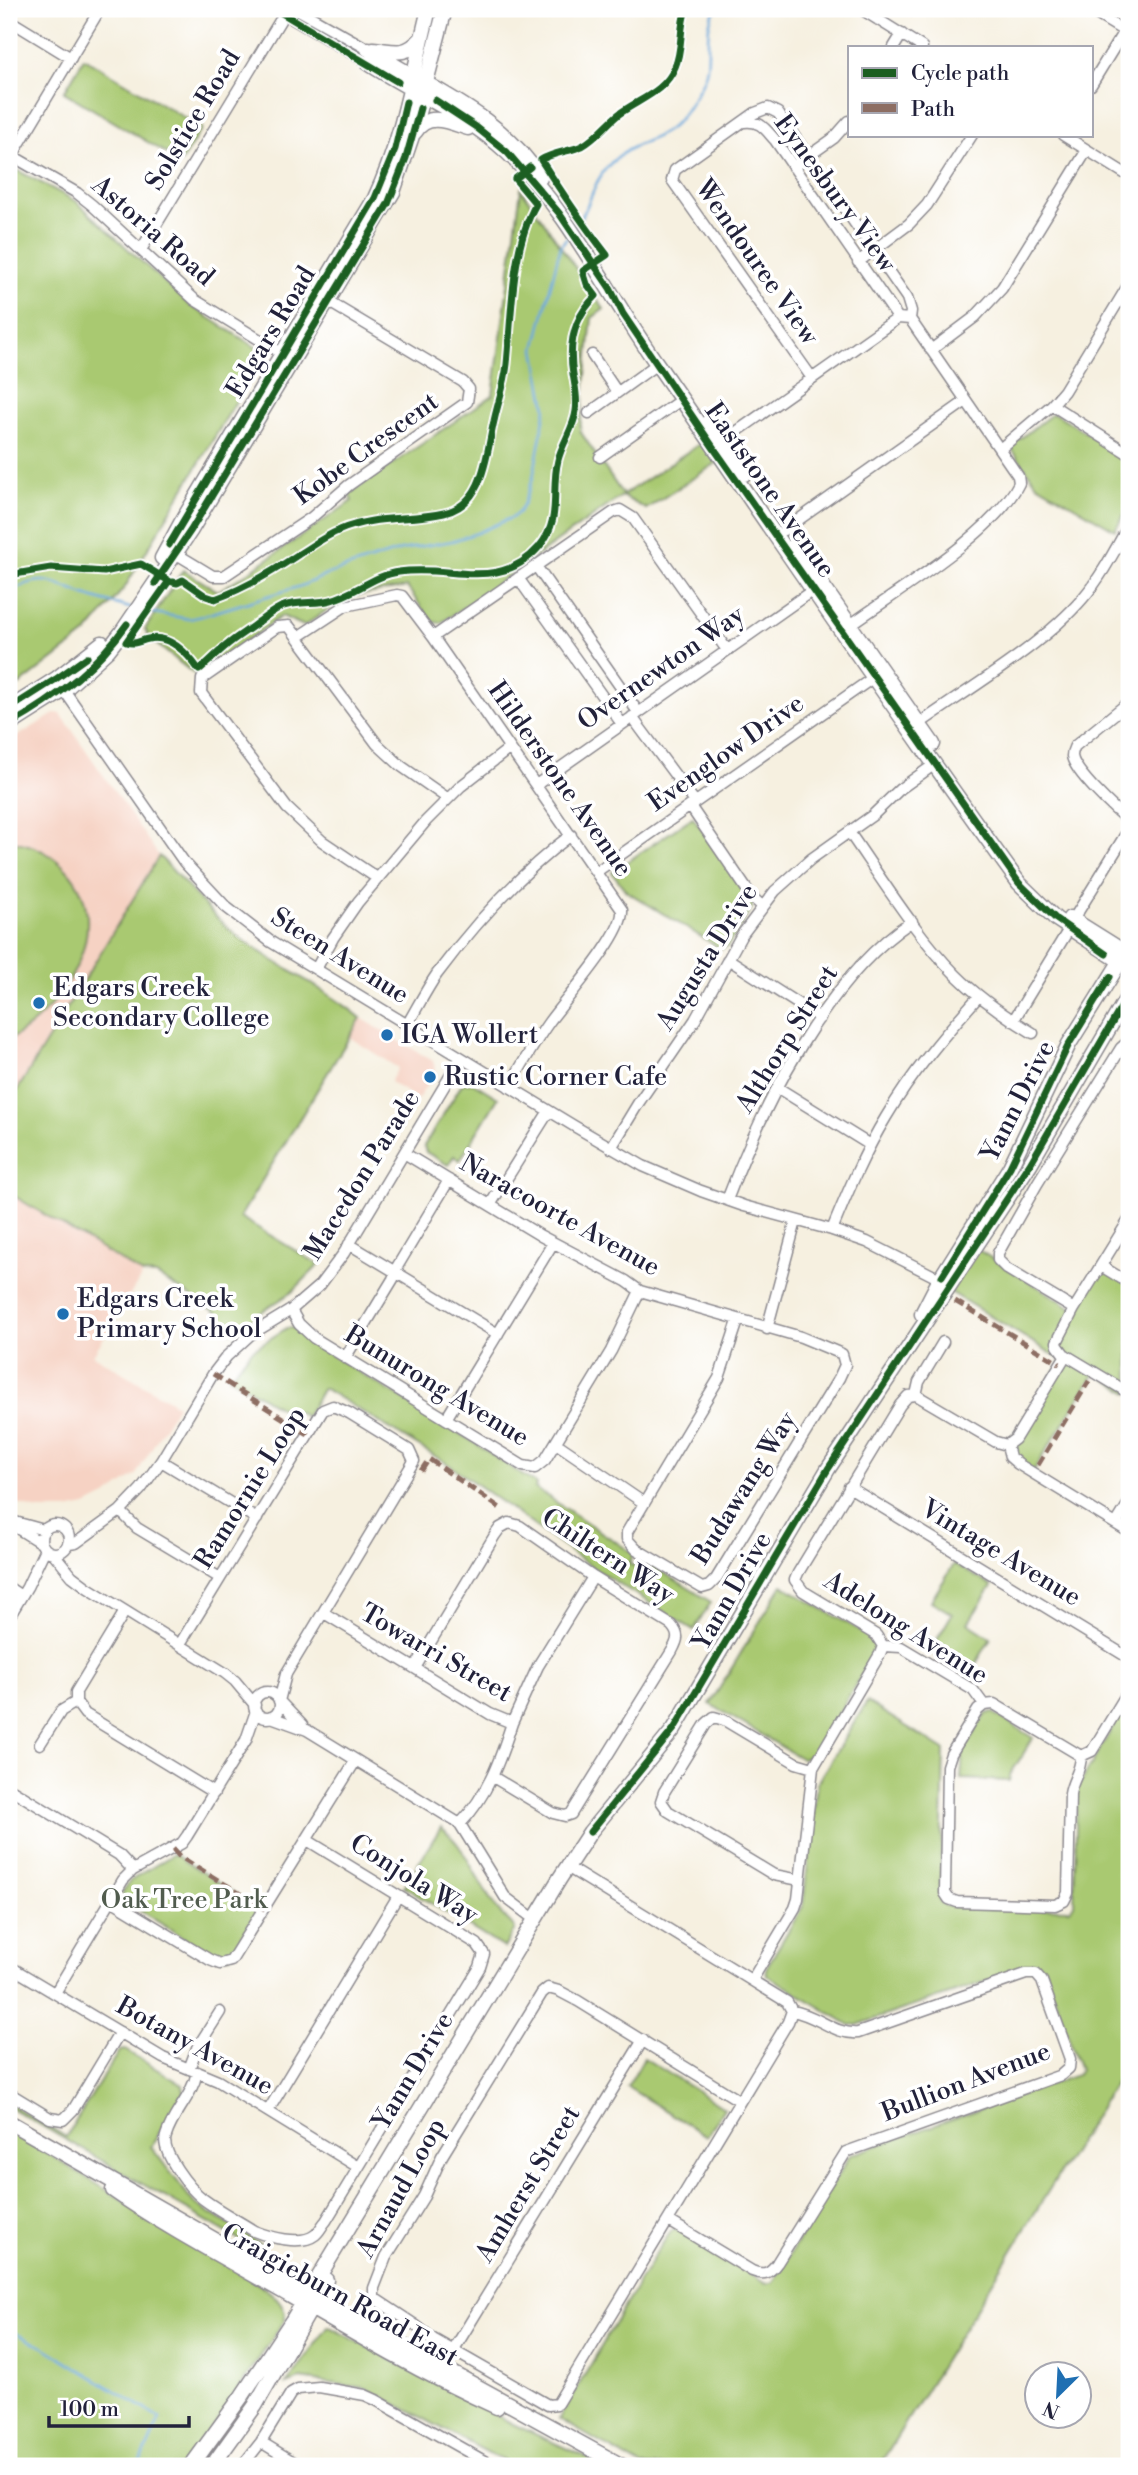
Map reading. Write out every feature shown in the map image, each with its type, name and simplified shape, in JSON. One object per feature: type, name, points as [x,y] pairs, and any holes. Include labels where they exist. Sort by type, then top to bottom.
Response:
[{"type":"street","points":[[10,155],[100,9]]},
{"type":"street","points":[[297,9],[368,56]]},
{"type":"street","name":"Edgars Road","points":[[148,588],[288,357],[329,302],[388,204],[412,136],[421,39],[429,9]]},
{"type":"street","name":"Edgars Road","points":[[9,725],[60,685],[90,654],[118,631],[175,553],[288,357],[379,190],[444,9]]},
{"type":"street","points":[[862,9],[920,46]]},
{"type":"street","points":[[1088,9],[1127,27],[1092,83]]},
{"type":"street","points":[[279,11],[368,56],[403,52],[414,47],[421,39]]},
{"type":"street","name":"Solstice Road","points":[[141,250],[279,11]]},
{"type":"street","points":[[9,20],[71,58]]},
{"type":"street","points":[[895,46],[902,34]]},
{"type":"street","name":"Eaststone Avenue","points":[[368,56],[418,86],[487,121],[509,138],[532,165],[559,214]]},
{"type":"street","name":"Eaststone Avenue","points":[[418,86],[495,141],[525,171],[587,254],[657,364],[686,397]]},
{"type":"street","name":"Eynesbury View","points":[[744,122],[761,110],[772,109],[778,113],[906,298],[911,310],[904,319]]},
{"type":"street","points":[[412,136],[421,123],[432,119],[470,129],[495,141]]},
{"type":"street","name":"Eynesbury View","points":[[744,122],[754,121],[762,125],[858,262],[931,350],[1019,479],[1016,488],[1000,508],[963,545],[846,628]]},
{"type":"street","name":"Wendouree View","points":[[744,122],[675,170],[672,180],[812,379]]},
{"type":"street","points":[[793,167],[834,138],[848,122]]},
{"type":"street","points":[[858,262],[909,224],[927,205],[971,136]]},
{"type":"street","points":[[1065,136],[1129,176]]},
{"type":"street","points":[[931,350],[975,317],[997,294],[1087,150]]},
{"type":"street","name":"Astoria Road","points":[[10,155],[76,193],[195,300],[288,357]]},
{"type":"street","points":[[1000,449],[1052,405],[1077,371],[1129,284]]},
{"type":"street","name":"Eaststone Avenue","points":[[610,288],[628,308],[718,445],[915,727],[1019,883],[1056,919],[1071,925]]},
{"type":"street","name":"Kobe Crescent","points":[[175,553],[213,576],[220,577],[232,572],[311,518],[349,485],[467,402],[469,389],[463,382],[329,302]]},
{"type":"street","points":[[718,445],[904,319]]},
{"type":"street","points":[[592,355],[617,392]]},
{"type":"street","points":[[589,413],[657,364]]},
{"type":"street","points":[[600,457],[686,397]]},
{"type":"street","points":[[780,533],[966,401]]},
{"type":"street","points":[[1052,405],[1129,454]]},
{"type":"street","points":[[433,637],[614,512],[625,512],[633,518],[727,650]]},
{"type":"street","points":[[915,727],[1033,644],[1065,617],[1094,584],[1129,525]]},
{"type":"street","points":[[536,566],[631,718],[692,804],[752,897],[762,906]]},
{"type":"street","points":[[518,578],[631,718]]},
{"type":"street","name":"Overnewton Way","points":[[536,785],[817,587]]},
{"type":"street","name":"Hilderstone Avenue","points":[[299,636],[345,606],[400,595],[433,637],[622,910],[621,921],[595,962],[545,1028],[509,1087]]},
{"type":"street","points":[[377,878],[322,841],[287,808],[201,693],[200,683],[205,677],[277,627],[289,626],[377,744],[401,766],[447,798]]},
{"type":"street","name":"Evenglow Drive","points":[[596,872],[878,674]]},
{"type":"street","name":"Edgars Road","points":[[9,709],[60,685]]},
{"type":"street","name":"Steen Avenue","points":[[60,685],[203,884],[249,926],[316,970],[611,1148],[674,1180],[727,1200],[867,1242],[940,1279]]},
{"type":"street","points":[[1129,702],[1073,750],[1073,758],[1086,778],[1102,797],[1129,821]]},
{"type":"street","points":[[316,970],[346,918],[377,878],[447,798],[510,748]]},
{"type":"street","name":"Eaststone Avenue","points":[[939,762],[964,789],[1024,875],[1071,925]]},
{"type":"street","name":"Augusta Drive","points":[[611,1148],[685,1036],[762,906],[786,879],[873,815],[900,789],[939,762]]},
{"type":"street","points":[[1013,1021],[1129,829]]},
{"type":"street","points":[[849,832],[912,921],[948,966],[979,996],[1033,1033]]},
{"type":"street","points":[[407,1025],[437,975],[505,893],[541,858],[571,835]]},
{"type":"street","name":"Althorp Street","points":[[727,1200],[747,1150],[778,1088],[820,1018],[853,973],[888,938],[912,921]]},
{"type":"street","points":[[1071,925],[1127,957]]},
{"type":"street","name":"Yann Drive","points":[[898,1363],[940,1279],[1010,1167],[1069,1045],[1127,957]]},
{"type":"street","points":[[728,960],[820,1018]]},
{"type":"street","name":"Yann Drive","points":[[297,2322],[348,2237],[359,2207],[534,1919],[590,1832],[674,1729],[828,1469],[1030,1164],[1129,994]]},
{"type":"street","points":[[832,1230],[870,1145],[909,1082],[979,996]]},
{"type":"street","points":[[1074,1309],[1007,1269],[998,1260],[998,1253],[1121,1048],[1129,1041]]},
{"type":"street","name":"Macedon Parade","points":[[68,1546],[120,1511],[141,1489],[227,1356],[250,1335],[291,1310],[320,1285],[349,1244],[461,1058]]},
{"type":"street","points":[[778,1088],[870,1145]]},
{"type":"street","points":[[490,1205],[549,1111]]},
{"type":"street","name":"Naracoorte Avenue","points":[[404,1153],[553,1243],[621,1278],[640,1291],[738,1321]]},
{"type":"street","points":[[345,1358],[449,1180]]},
{"type":"street","points":[[1129,1220],[1058,1338],[1062,1351],[1129,1393]]},
{"type":"street","points":[[767,1329],[796,1221]]},
{"type":"street","points":[[446,1419],[553,1243]]},
{"type":"street","points":[[349,1244],[498,1334]]},
{"type":"street","points":[[1101,1266],[1129,1283]]},
{"type":"street","name":"Bunurong Avenue","points":[[291,1310],[304,1330],[345,1358],[528,1468],[540,1466],[556,1443],[624,1329],[640,1291]]},
{"type":"street","name":"Budawang Way","points":[[738,1321],[767,1329],[834,1349],[842,1354],[845,1365],[713,1583],[705,1588],[630,1544],[626,1532],[719,1378],[738,1321]]},
{"type":"street","points":[[943,1342],[919,1382],[916,1395],[996,1442],[1007,1445]]},
{"type":"street","points":[[1007,1445],[1015,1439],[1062,1351]]},
{"type":"street","name":"Adelong Avenue","points":[[916,1395],[908,1396],[902,1402],[795,1580],[803,1591],[876,1635],[883,1646],[901,1647],[973,1690],[984,1705],[994,1704],[1081,1756]]},
{"type":"street","name":"Ramornie Loop","points":[[180,1644],[323,1410],[338,1407],[349,1413],[403,1446],[414,1461],[286,1674],[265,1693]]},
{"type":"street","points":[[556,1443],[644,1503]]},
{"type":"street","points":[[1007,1445],[1010,1457],[1015,1463],[1129,1532]]},
{"type":"street","points":[[161,1461],[257,1518]]},
{"type":"street","name":"Vintage Avenue","points":[[849,1487],[1129,1658]]},
{"type":"street","points":[[1116,1524],[1129,1503]]},
{"type":"street","points":[[120,1511],[137,1528],[220,1578]]},
{"type":"street","points":[[9,1521],[44,1530],[53,1524],[59,1525],[68,1531],[72,1567],[80,1582]]},
{"type":"street","points":[[9,1521],[47,1548],[80,1582],[235,1681],[275,1695],[307,1730]]},
{"type":"street","name":"Chiltern Way","points":[[415,1668],[504,1524],[514,1523],[520,1526],[593,1577],[671,1625],[678,1635],[677,1643],[571,1814],[565,1816],[553,1813],[493,1777]]},
{"type":"street","name":"Macedon Parade","points":[[68,1531],[100,1524]]},
{"type":"street","points":[[9,1617],[47,1548],[44,1530]]},
{"type":"street","points":[[47,1548],[61,1552],[68,1546]]},
{"type":"street","points":[[512,1723],[533,1676],[593,1577]]},
{"type":"street","points":[[9,1588],[21,1596]]},
{"type":"street","points":[[125,1611],[76,1692],[76,1702],[85,1714],[214,1793]]},
{"type":"street","name":"Towarri Street","points":[[324,1613],[490,1714],[512,1723],[493,1777],[474,1808],[460,1824]]},
{"type":"street","points":[[752,1980],[795,1908],[813,1768],[883,1646]]},
{"type":"street","name":"Ramornie Loop","points":[[280,1702],[286,1674]]},
{"type":"street","points":[[235,1681],[261,1716],[307,1730],[460,1824],[505,1897],[534,1919]]},
{"type":"street","points":[[984,1705],[978,1710],[951,1754],[947,1766],[945,1893],[952,1901],[1055,1905],[1064,1901],[1068,1893],[1071,1788],[1081,1768],[1081,1756],[1092,1751],[1129,1690]]},
{"type":"street","points":[[55,1993],[123,1880],[133,1870],[182,1843],[246,1740],[258,1696],[265,1693]]},
{"type":"street","points":[[40,1744],[61,1711],[76,1702]]},
{"type":"street","points":[[246,1740],[278,1712],[280,1702]]},
{"type":"street","points":[[800,1880],[774,1875],[668,1811],[661,1801],[706,1724],[714,1717],[724,1720],[796,1763],[813,1768]]},
{"type":"street","points":[[111,1900],[210,1960],[227,1964],[236,1956],[356,1760]]},
{"type":"street","points":[[10,1791],[119,1855],[133,1870]]},
{"type":"street","name":"Conjola Way","points":[[193,2071],[192,2092],[166,2133],[166,2152],[202,2199],[254,2231],[298,2240],[311,2237],[326,2221],[483,1960],[484,1954],[477,1944],[307,1840]]},
{"type":"street","name":"Bullion Avenue","points":[[567,1867],[787,2002],[792,2011],[813,2015],[842,2033],[858,2033],[1031,1973],[1042,1981],[1070,2064],[1066,2072],[1061,2074],[846,2152],[777,2263],[767,2273],[752,2271],[669,2221]]},
{"type":"street","points":[[268,2111],[398,1896]]},
{"type":"street","name":"Botany Avenue","points":[[9,1966],[163,2057],[218,2081],[358,2167]]},
{"type":"street","name":"Arnaud Loop","points":[[740,2101],[643,2040],[559,1991],[548,1988],[542,1993],[442,2156],[424,2196],[383,2262],[373,2293],[377,2301],[453,2351],[548,2405],[557,2404],[789,2022],[792,2011]]},
{"type":"street","points":[[193,2071],[197,2048],[220,2012]]},
{"type":"street","points":[[9,2093],[50,2119],[63,2120],[73,2110],[120,2032]]},
{"type":"street","name":"Amherst Street","points":[[453,2351],[643,2040]]},
{"type":"street","name":"Craigieburn Road East","points":[[9,2122],[466,2393],[622,2466]]},
{"type":"street","points":[[191,2466],[297,2322],[328,2312],[323,2277],[283,2285],[297,2322],[255,2406],[212,2466]]},
{"type":"street","points":[[242,2466],[261,2442],[291,2393],[306,2387],[365,2395],[493,2466]]},
{"type":"street","points":[[261,2442],[300,2466]]},
{"type":"shaded area","name":"Edgars Creek Secondary College","points":[[56,713],[61,714],[159,856],[9,1105],[9,741]]},
{"type":"shaded area","points":[[361,1018],[433,1061],[436,1071],[418,1099],[390,1082],[398,1068],[349,1037]]},
{"type":"shaded area","name":"Edgars Creek Primary School","points":[[9,1193],[143,1274],[93,1355],[177,1405],[136,1475],[108,1495],[86,1506],[67,1510],[38,1510],[9,1501]]},
{"type":"green space","points":[[84,58],[202,128],[181,162],[64,92]]},
{"type":"green space","points":[[9,166],[76,201],[189,305],[265,353],[125,587],[87,633],[9,693]]},
{"type":"green space","points":[[521,189],[604,309],[592,318],[580,431],[623,495],[704,441],[718,462],[646,509],[622,496],[441,623],[432,622],[407,587],[349,597],[304,626],[282,616],[199,674],[193,673],[149,638],[145,629],[183,570],[218,591],[352,501],[349,494],[493,395]]},
{"type":"green space","points":[[1052,414],[1058,415],[1129,460],[1129,506],[1115,530],[1037,484],[1011,448]]},
{"type":"green space","points":[[693,817],[752,902],[752,908],[727,947],[721,949],[626,891],[612,872]]},
{"type":"green space","points":[[9,841],[37,848],[62,865],[79,887],[86,912],[86,937],[79,962],[66,986],[30,1026],[9,1040]]},
{"type":"green space","points":[[159,856],[231,931],[361,1018],[240,1217],[319,1265],[292,1292],[231,1332],[215,1311],[156,1275],[143,1274],[9,1193],[9,1104]]},
{"type":"green space","points":[[472,1082],[498,1098],[460,1160],[454,1156],[448,1165],[426,1152],[424,1146],[462,1084]]},
{"type":"green space","points":[[975,1248],[1074,1309],[1101,1266],[1129,1283],[1129,1393],[1095,1373],[1032,1473],[1018,1464],[1007,1445],[1062,1360],[947,1290]]},
{"type":"green space","points":[[287,1328],[294,1328],[303,1338],[467,1438],[536,1484],[535,1488],[634,1554],[629,1564],[634,1566],[640,1558],[711,1602],[694,1630],[593,1568],[451,1466],[323,1388],[306,1417],[296,1411],[293,1416],[229,1377],[252,1350]]},
{"type":"green space","points":[[954,1564],[992,1586],[968,1623],[991,1638],[968,1677],[935,1656],[941,1647],[935,1643],[952,1614],[931,1601]]},
{"type":"green space","points":[[782,1585],[872,1638],[875,1652],[814,1755],[802,1759],[710,1704]]},
{"type":"green space","points":[[1129,1699],[1129,2060],[879,2466],[641,2466],[559,2419],[672,2230],[679,2230],[766,2284],[773,2282],[850,2155],[1077,2075],[1080,2070],[1044,1966],[1038,1964],[857,2025],[850,2025],[767,1975],[766,1968],[803,1906],[817,1783],[867,1702],[944,1750],[940,1902],[945,1906],[1070,1909],[1074,1904],[1077,1789]]},
{"type":"green space","points":[[992,1712],[1033,1738],[1009,1781],[961,1779],[963,1750],[986,1714]]},
{"type":"green space","points":[[441,1827],[458,1845],[490,1899],[515,1929],[504,1948],[404,1887]]},
{"type":"green space","name":"Oak Tree Park","points":[[174,1854],[259,1909],[230,1956],[217,1958],[126,1902],[122,1893],[130,1881]]},
{"type":"green space","points":[[125,2050],[183,2085],[184,2091],[151,2147],[194,2203],[262,2245],[243,2242],[9,2107],[9,2103],[66,2137],[119,2051]]},
{"type":"green space","points":[[644,2058],[724,2108],[707,2136],[627,2087]]},
{"type":"green space","points":[[9,2130],[253,2280],[280,2301],[285,2320],[187,2466],[9,2466]]},
{"type":"green space","points":[[328,2326],[513,2424],[605,2466],[513,2466],[366,2388],[300,2379],[287,2384]]},
{"type":"waterway","points":[[575,227],[598,180],[608,166],[631,148],[668,130],[687,109],[705,76],[710,22],[716,9]]},
{"type":"waterway","points":[[143,611],[189,619],[202,616],[301,586],[401,550],[452,541],[477,533],[519,512],[533,478],[546,408],[535,349],[561,245],[569,235]]},
{"type":"waterway","points":[[9,592],[31,582],[48,582],[133,609]]},
{"type":"waterway","points":[[9,2330],[47,2349],[160,2418],[139,2466]]},
{"type":"marked path","points":[[955,1301],[1060,1364]]},
{"type":"marked path","points":[[213,1374],[308,1434]]},
{"type":"marked path","points":[[1038,1465],[1089,1381]]},
{"type":"marked path","points":[[421,1471],[429,1459],[500,1508]]},
{"type":"marked path","points":[[173,1849],[179,1856],[265,1909]]},
{"type":"cycle path","points":[[275,9],[398,82]]},
{"type":"cycle path","points":[[9,575],[51,568],[104,572],[141,564],[169,581],[126,642],[164,639],[184,652],[199,670],[234,639],[284,606],[331,600],[381,577],[399,572],[491,573],[524,561],[539,547],[551,526],[558,460],[575,417],[577,401],[572,342],[582,313],[596,296],[587,284],[583,271],[607,255],[541,160],[587,143],[619,114],[665,83],[677,60],[686,9]]},
{"type":"cycle path","points":[[435,100],[476,127],[507,152],[559,213],[713,447],[1019,883],[1056,919],[1106,954]]},
{"type":"cycle path","points":[[169,545],[375,198],[395,149],[406,102]]},
{"type":"cycle path","points":[[155,583],[191,530],[388,204],[406,158],[420,108]]},
{"type":"cycle path","points":[[173,582],[183,580],[215,599],[258,579],[340,530],[366,522],[444,513],[458,508],[468,499],[481,476],[505,379],[517,261],[528,221],[536,204],[515,179],[530,167]]},
{"type":"cycle path","points":[[9,725],[74,681],[102,655],[127,624]]},
{"type":"cycle path","points":[[9,709],[87,657]]},
{"type":"cycle path","points":[[942,1276],[1010,1167],[1069,1044],[1110,977]]},
{"type":"cycle path","points":[[590,1832],[674,1729],[828,1469],[1030,1164],[1129,994]]},
{"type":"place","name":"Edgars Creek Secondary College","points":[[39,1003]]},
{"type":"place","name":"IGA Wollert","points":[[387,1035]]},
{"type":"place","name":"Rustic Corner Cafe","points":[[430,1077]]},
{"type":"place","name":"Edgars Creek Primary School","points":[[63,1314]]}]
